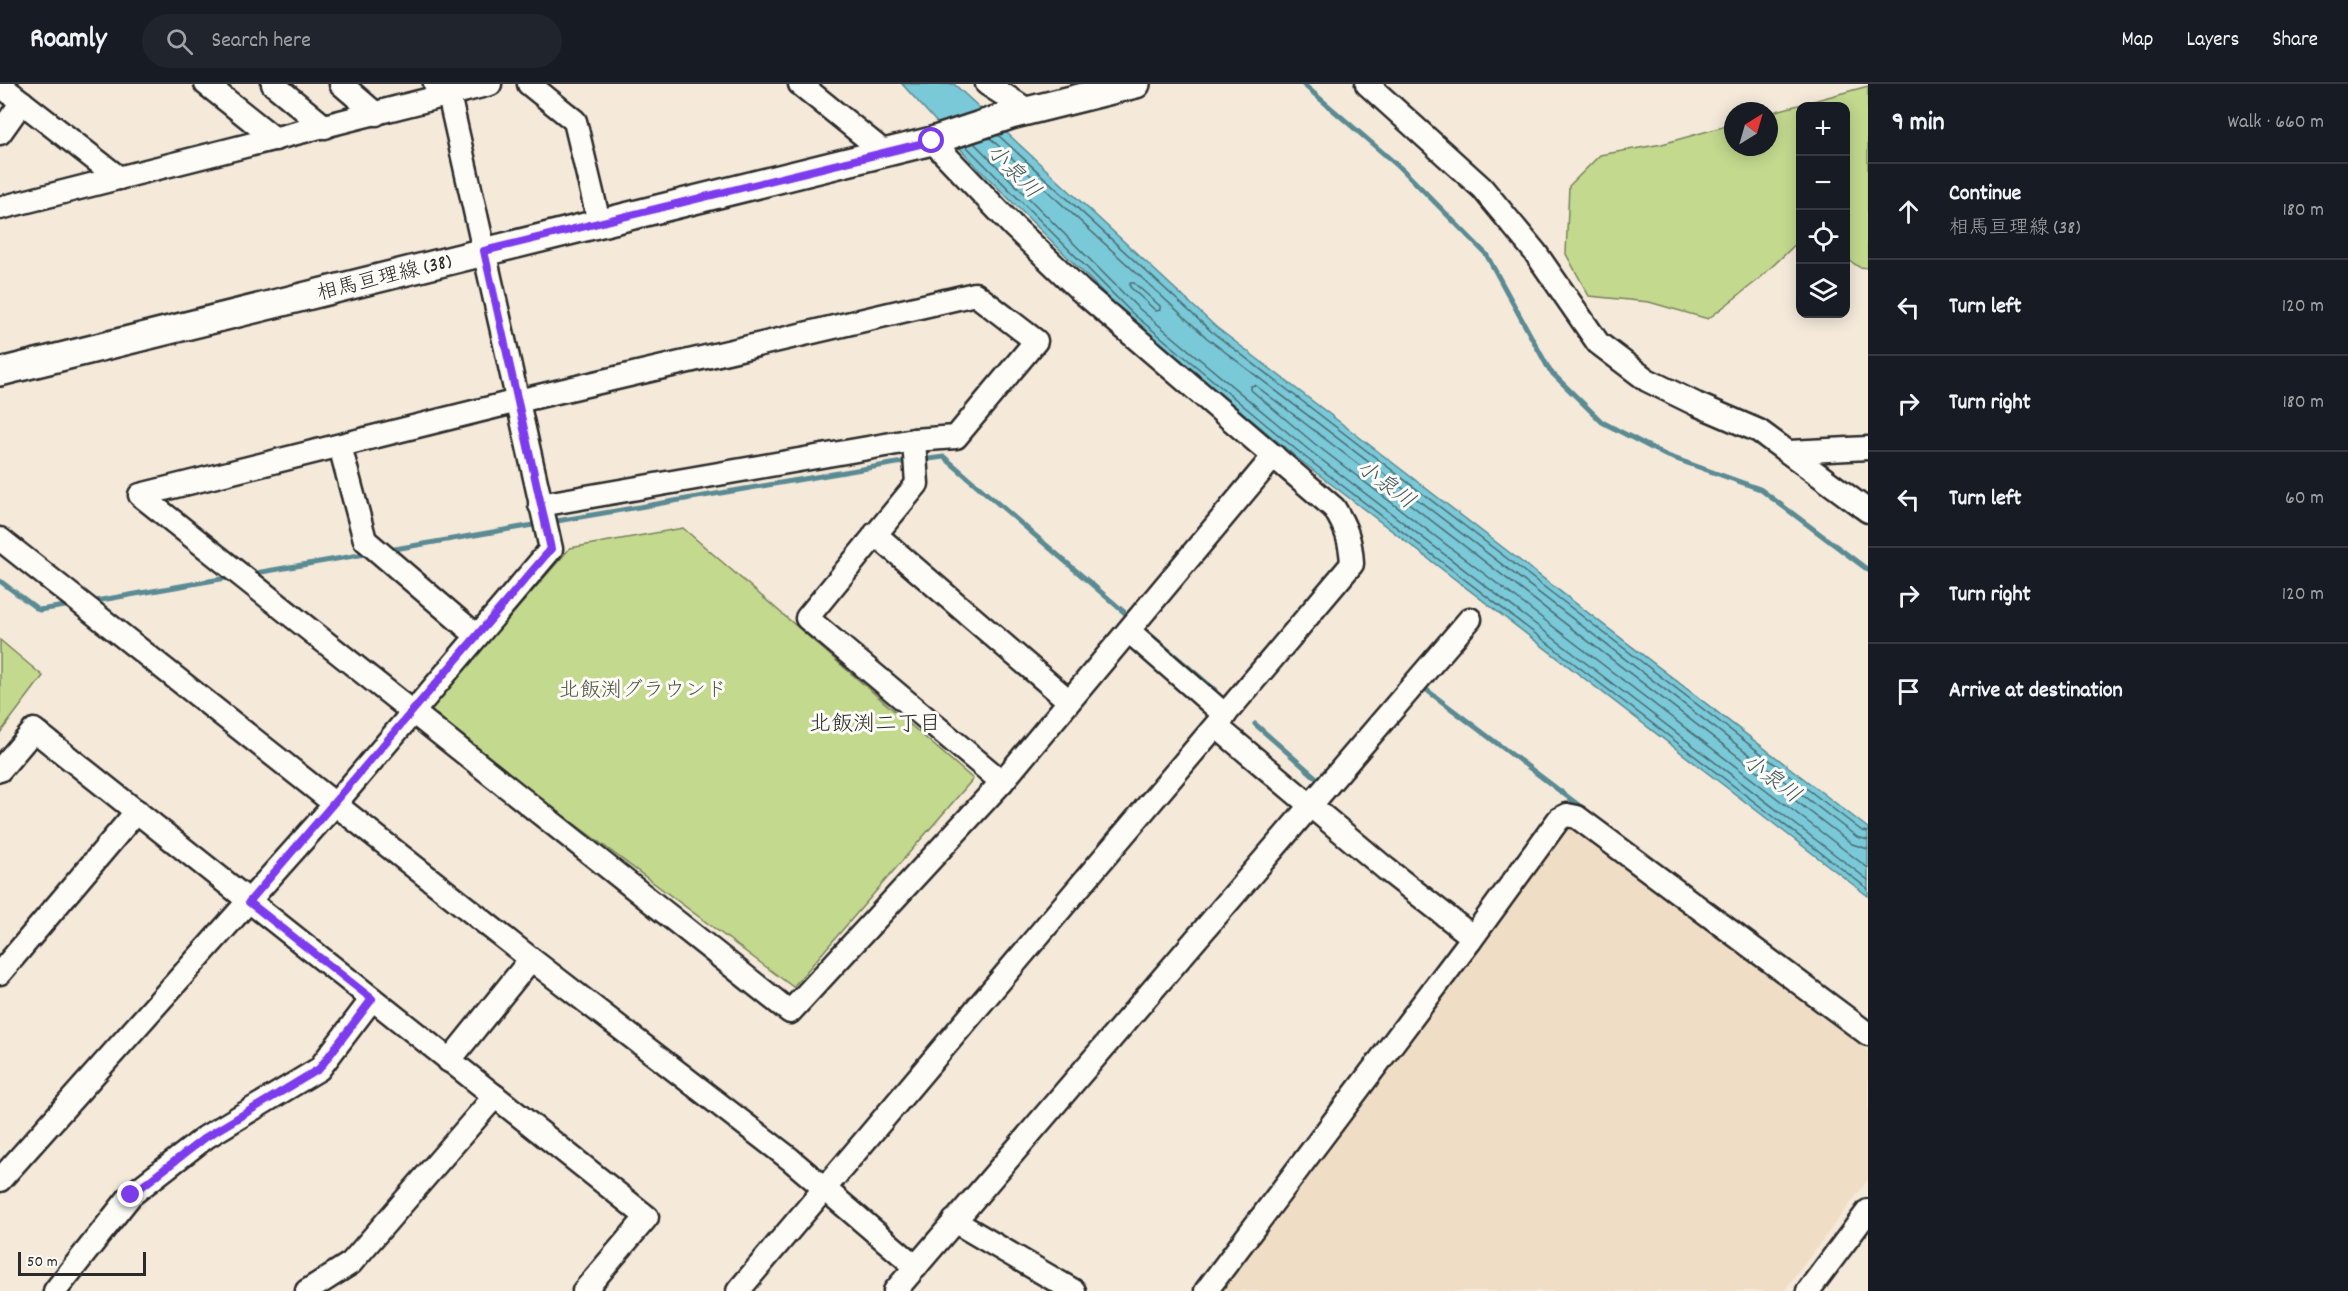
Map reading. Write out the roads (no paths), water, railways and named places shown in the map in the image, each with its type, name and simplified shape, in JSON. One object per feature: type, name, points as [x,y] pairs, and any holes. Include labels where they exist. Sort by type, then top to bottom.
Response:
[{"type":"main road","name":"相馬亘理線 (38)","points":[[0,372],[937,139],[1020,113],[1136,84]]},
{"type":"street","points":[[206,84],[275,139]]},
{"type":"street","points":[[273,84],[325,127]]},
{"type":"street","points":[[340,84],[376,114]]},
{"type":"street","points":[[0,208],[376,114],[442,90],[490,84]]},
{"type":"street","points":[[529,84],[574,121],[599,222]]},
{"type":"street","points":[[800,84],[884,152]]},
{"type":"street","points":[[987,84],[1020,113]]},
{"type":"street","points":[[1367,84],[1482,188],[1535,252],[1598,343],[1647,380],[1696,404],[1759,430],[1868,511]]},
{"type":"street","points":[[0,85],[118,178]]},
{"type":"street","points":[[0,1180],[336,804],[551,549],[484,251],[442,90]]},
{"type":"street","points":[[0,133],[22,102]]},
{"type":"street","points":[[738,1291],[1352,564],[1351,544],[1346,527],[1334,508],[1081,291],[1013,226],[937,139]]},
{"type":"street","points":[[543,517],[914,451],[957,437],[1036,341],[975,294],[518,402],[140,495],[411,713],[790,1012],[1002,782],[1135,626],[1274,456]]},
{"type":"street","points":[[340,446],[365,540],[477,636]]},
{"type":"street","points":[[1789,452],[1868,448]]},
{"type":"street","points":[[914,451],[917,484],[807,618],[1002,782]]},
{"type":"street","points":[[875,534],[1069,701]]},
{"type":"street","points":[[0,539],[531,959],[790,1159],[916,1267]]},
{"type":"street","points":[[895,1291],[1311,807],[1470,618]]},
{"type":"street","points":[[1135,626],[1220,721],[1311,807],[1469,934],[1470,941]]},
{"type":"street","points":[[0,770],[34,730],[647,1217],[584,1291]]},
{"type":"street","points":[[0,973],[137,811]]},
{"type":"street","points":[[1206,1291],[1559,819],[1567,815],[1577,817],[1868,1034]]},
{"type":"street","points":[[449,1061],[531,959]]},
{"type":"street","points":[[55,1291],[131,1195],[206,1137],[319,1069],[372,999]]},
{"type":"street","points":[[307,1291],[351,1263],[495,1096]]},
{"type":"street","points":[[1808,1291],[1868,1212]]},
{"type":"street","points":[[954,1221],[1074,1291]]},
{"type":"water","name":"小泉川","points":[[902,84],[954,84],[1216,327],[1868,828],[1868,896],[1301,461],[1128,317],[977,167]]},
{"type":"waterway","points":[[1303,84],[1404,171],[1486,254],[1550,371],[1602,422],[1665,455],[1760,489],[1868,570]]},
{"type":"waterway","points":[[921,460],[944,457],[1131,618]]},
{"type":"waterway","points":[[551,522],[909,461]]},
{"type":"waterway","points":[[389,550],[539,524]]},
{"type":"waterway","points":[[250,574],[371,553]]},
{"type":"waterway","points":[[90,602],[232,577]]},
{"type":"waterway","points":[[0,581],[39,610],[72,605]]},
{"type":"waterway","points":[[1140,626],[1215,690]]},
{"type":"waterway","points":[[1420,685],[1585,810]]},
{"type":"waterway","points":[[1255,724],[1320,781],[1322,779]]},
{"type":"district","name":"北飯渕二丁目","points":[[875,722]]},
{"type":"park label","name":"北飯渕グラウンド","points":[[643,689]]}]
